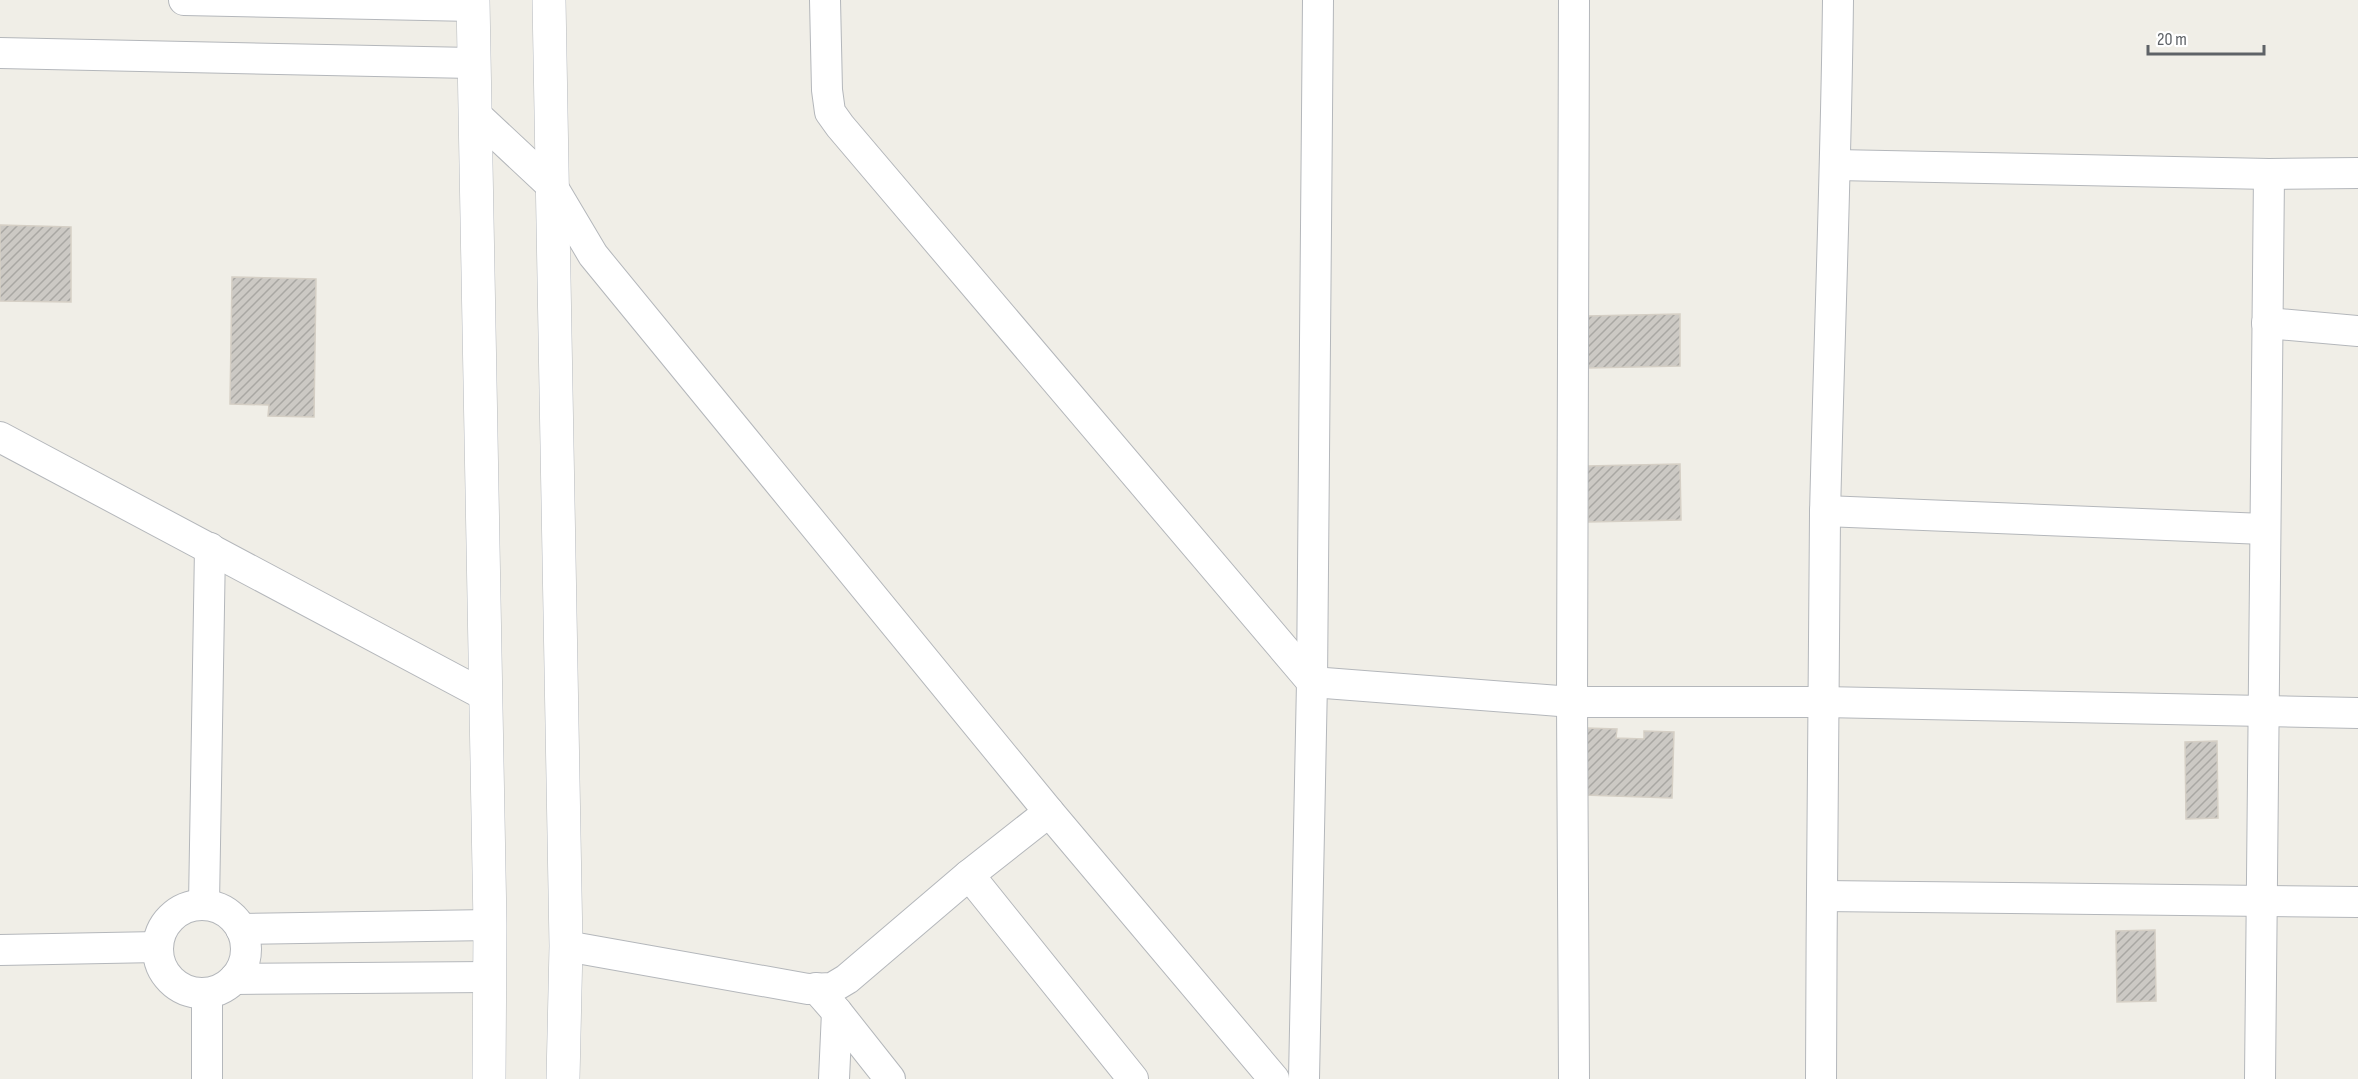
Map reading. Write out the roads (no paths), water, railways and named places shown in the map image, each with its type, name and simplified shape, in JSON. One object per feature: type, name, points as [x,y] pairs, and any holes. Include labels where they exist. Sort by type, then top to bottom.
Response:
[{"type":"main road","points":[[549,0],[566,946],[562,1079]]},
{"type":"main road","points":[[473,3],[472,63],[476,114],[490,925],[489,1079]]},
{"type":"street","points":[[184,0],[473,3]]},
{"type":"street","points":[[825,0],[827,90],[830,112],[1312,682],[1572,702],[1822,702],[2358,713]]},
{"type":"street","points":[[1304,1079],[1312,682],[1318,0]]},
{"type":"street","points":[[1574,0],[1572,702],[1574,1079]]},
{"type":"street","points":[[1821,1079],[1822,702],[1838,0]]},
{"type":"street","points":[[0,53],[472,63]]},
{"type":"street","points":[[476,114],[552,186],[593,255],[1049,812],[1274,1079]]},
{"type":"street","points":[[1836,165],[2269,174],[2358,173]]},
{"type":"street","points":[[2260,1079],[2269,174]]},
{"type":"street","points":[[2267,323],[2358,331]]},
{"type":"street","points":[[0,437],[486,696]]},
{"type":"street","points":[[1826,512],[2264,529]]},
{"type":"street","points":[[204,904],[210,548]]},
{"type":"street","points":[[566,946],[816,988],[832,988],[847,979],[969,875],[1049,812]]},
{"type":"street","points":[[969,875],[1133,1079]]},
{"type":"street","points":[[1822,896],[2358,902]]},
{"type":"street","points":[[204,904],[215,906],[234,918],[241,929],[246,955],[234,979],[222,988],[207,993],[192,992],[178,986],[160,962],[158,947],[160,934],[172,917],[190,906],[204,904]]},
{"type":"street","points":[[241,929],[490,925]]},
{"type":"street","points":[[0,950],[158,947]]},
{"type":"street","points":[[234,979],[489,977]]},
{"type":"street","points":[[816,988],[890,1079]]},
{"type":"street","points":[[207,993],[207,1079]]},
{"type":"street","points":[[834,1079],[837,1012]]}]
